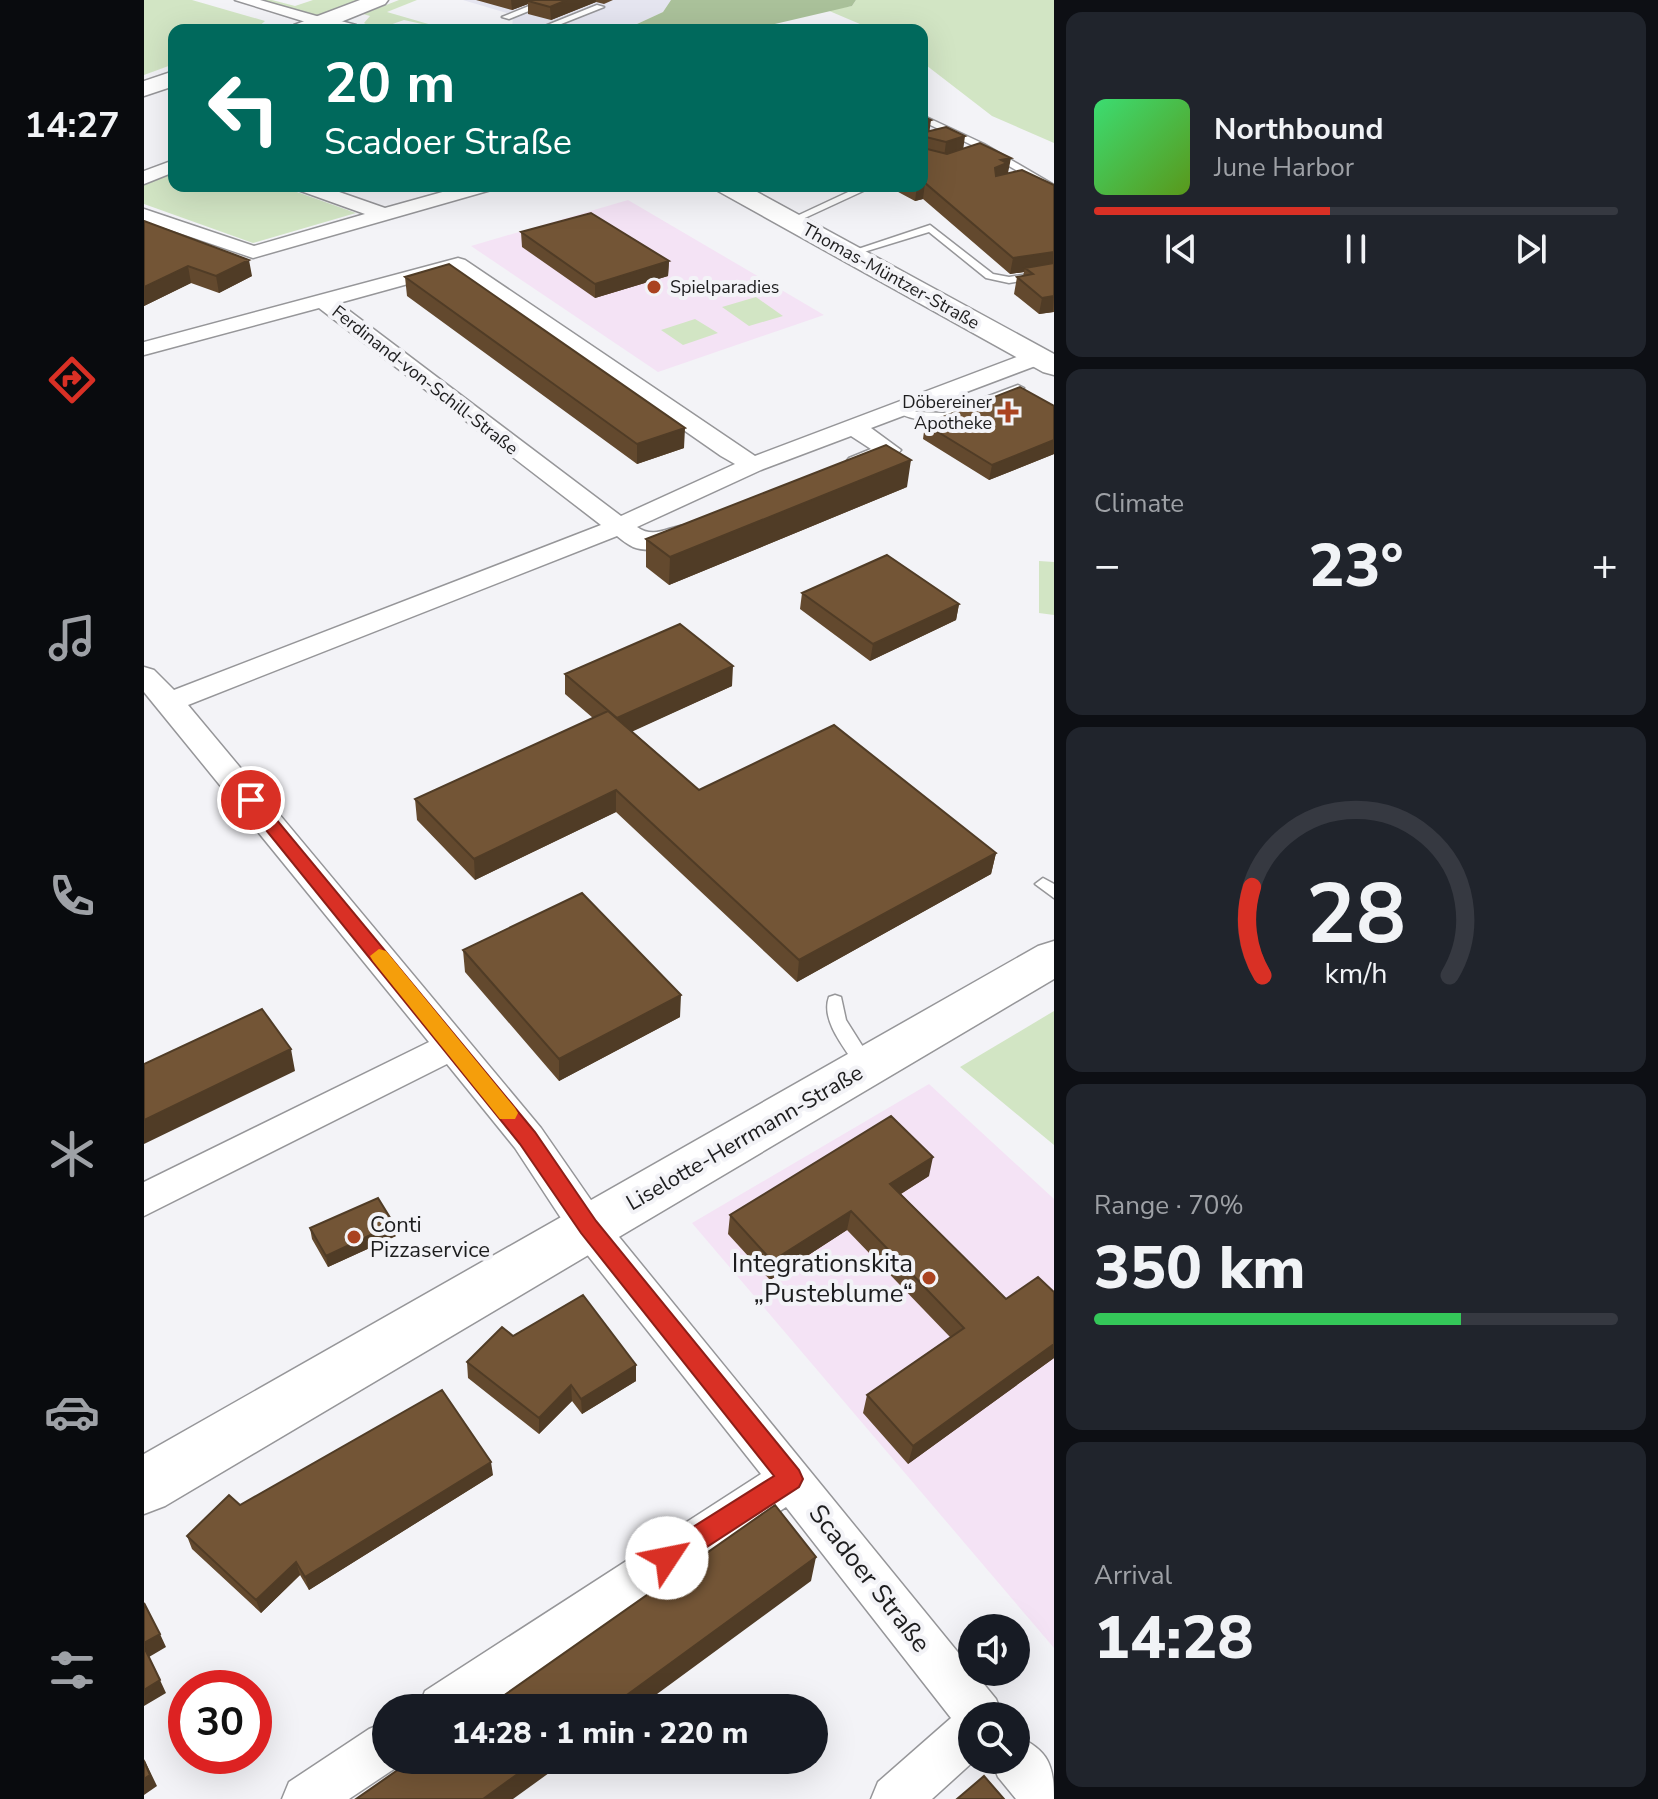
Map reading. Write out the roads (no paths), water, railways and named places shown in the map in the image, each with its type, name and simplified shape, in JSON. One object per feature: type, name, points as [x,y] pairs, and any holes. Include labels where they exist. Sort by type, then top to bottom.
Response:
[{"type":"street","points":[[243,0],[307,24]]},
{"type":"street","points":[[317,24],[378,0]]},
{"type":"street","points":[[144,89],[168,80]]},
{"type":"street","points":[[144,178],[168,168]]},
{"type":"street","points":[[322,192],[385,215]]},
{"type":"street","points":[[144,215],[253,252],[464,192]]},
{"type":"street","name":"Thomas-Müntzer-Straße","points":[[738,192],[1046,361]]},
{"type":"street","name":"Ferdinand-von-Schill-Straße","points":[[323,301],[458,264],[753,465]]},
{"type":"street","points":[[144,349],[323,301]]},
{"type":"street","name":"Ferdinand-von-Schill-Straße","points":[[323,301],[617,527],[640,541],[661,541],[704,524]]},
{"type":"street","points":[[170,702],[617,527],[753,465],[997,372],[1046,361]]},
{"type":"street","points":[[832,473],[889,450],[854,428]]},
{"type":"street","name":"Scadoer Straße","points":[[144,676],[170,702],[528,1138],[588,1227],[968,1702]]},
{"type":"street","name":"Liselotte-Herrmann-Straße","points":[[144,1486],[1054,958]]},
{"type":"street","points":[[144,1200],[453,1046]]},
{"type":"street","points":[[463,1694],[791,1479]]},
{"type":"street","points":[[895,1799],[958,1743]]},
{"type":"street","points":[[306,1799],[372,1755]]},
{"type":"street","points":[[1026,1774],[1047,1799]]},
{"type":"lane","points":[[506,17],[542,4]]},
{"type":"lane","points":[[555,24],[600,7]]},
{"type":"lane","points":[[928,121],[987,149],[1054,189]]},
{"type":"lane","points":[[935,139],[954,133]]},
{"type":"lane","points":[[972,154],[987,149]]},
{"type":"lane","points":[[1011,182],[1029,176]]},
{"type":"lane","points":[[791,221],[856,192]]},
{"type":"lane","points":[[851,253],[930,228],[990,276],[1009,280],[1054,273]]},
{"type":"lane","points":[[997,372],[1030,394]]},
{"type":"lane","points":[[900,410],[945,417],[1018,388]]},
{"type":"lane","points":[[835,1001],[838,1021],[866,1066]]},
{"type":"place","name":"Spielparadies","points":[[654,287]]},
{"type":"place","name":"Döbereiner Apotheke","points":[[1008,412]]},
{"type":"place","name":"Conti Pizzaservice","points":[[354,1237]]},
{"type":"place","name":"Integrationskita „Pusteblume“","points":[[929,1278]]}]
